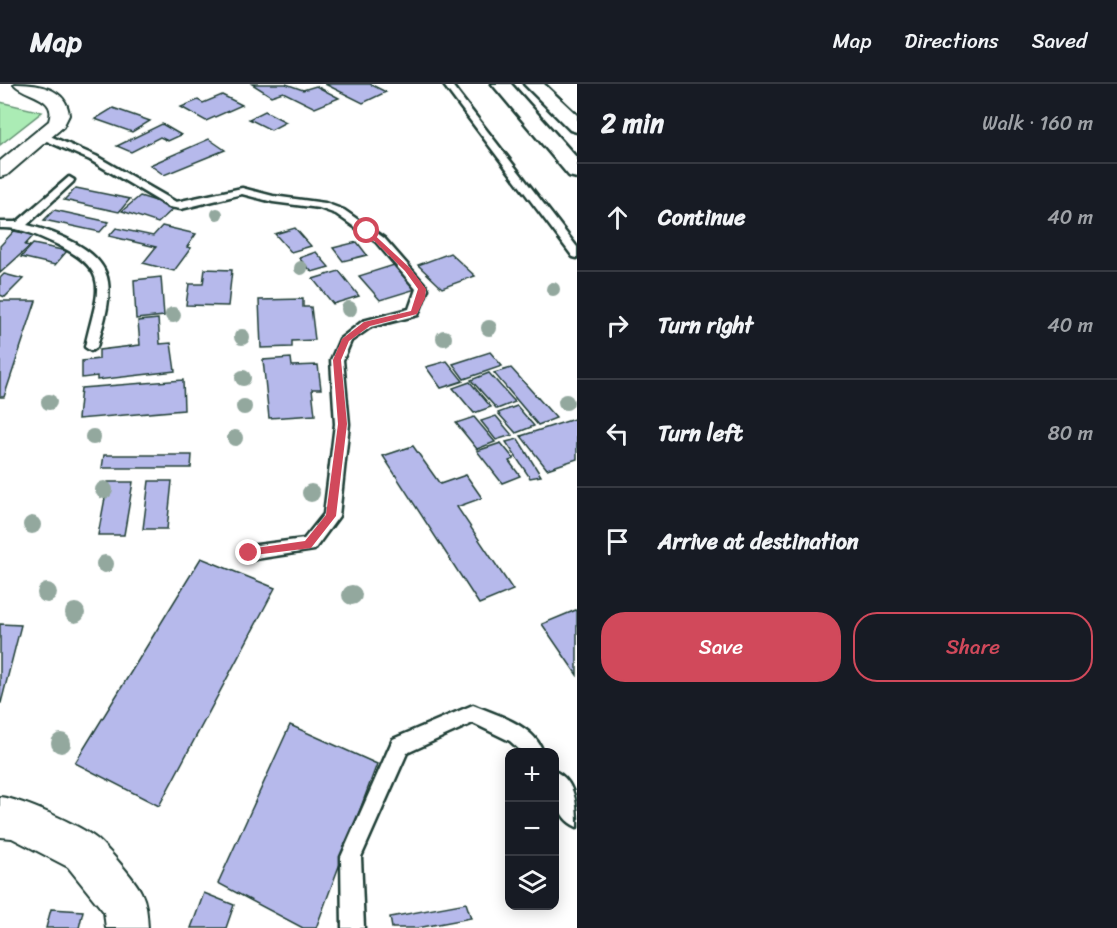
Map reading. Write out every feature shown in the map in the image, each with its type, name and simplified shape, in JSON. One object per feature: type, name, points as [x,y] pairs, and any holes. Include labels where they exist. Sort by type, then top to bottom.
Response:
[{"type":"main road","points":[[501,84],[577,171]]},
{"type":"main road","points":[[533,84],[576,124]]},
{"type":"street","points":[[0,171],[43,136],[62,115],[61,107],[44,93],[23,84]]},
{"type":"street","points":[[0,817],[16,818],[82,853],[125,904],[127,928]]},
{"type":"lane","points":[[447,84],[577,255]]},
{"type":"lane","points":[[43,136],[93,158],[173,206],[181,206],[242,190],[273,199],[321,205],[340,212],[380,240],[422,289],[414,312],[367,324],[346,339],[337,360],[342,424],[331,516],[308,545],[249,553]]},
{"type":"lane","points":[[20,225],[69,180]]},
{"type":"lane","points":[[0,225],[20,225],[77,248],[98,265],[103,280],[92,347]]},
{"type":"lane","points":[[353,928],[351,856],[400,746],[473,714],[517,734],[530,748]]},
{"type":"lane","points":[[559,787],[577,817]]},
{"type":"green space","points":[[0,102],[42,112],[0,145]]},
{"type":"building","points":[[252,84],[286,84],[303,90],[316,86],[339,98],[315,108],[283,92],[271,96]]},
{"type":"building","points":[[325,84],[370,84],[386,92],[363,103]]},
{"type":"building","points":[[222,95],[242,105],[206,121],[181,107],[198,100],[203,103]]},
{"type":"building","points":[[113,108],[150,121],[132,132],[95,119]]},
{"type":"building","points":[[265,111],[286,122],[271,130],[249,119]]},
{"type":"building","points":[[162,124],[181,135],[168,141],[160,137],[131,152],[117,146]]},
{"type":"building","points":[[209,139],[225,150],[164,175],[150,165]]},
{"type":"building","points":[[76,188],[130,199],[119,212],[64,200]]},
{"type":"building","points":[[140,196],[175,207],[158,223],[122,211]]},
{"type":"building","points":[[54,210],[109,222],[100,232],[44,220]]},
{"type":"building","points":[[162,226],[196,234],[187,247],[191,248],[174,271],[143,263],[156,247],[109,236],[116,228],[153,236]]},
{"type":"building","points":[[295,228],[311,246],[291,252],[275,234]]},
{"type":"building","points":[[14,231],[34,235],[25,245],[30,246],[0,273],[0,246]]},
{"type":"building","points":[[357,242],[367,255],[343,261],[333,248]]},
{"type":"building","points":[[33,244],[67,251],[55,265],[21,257]]},
{"type":"building","points":[[316,252],[329,267],[312,272],[299,258]]},
{"type":"building","points":[[450,253],[475,276],[442,288],[418,265]]},
{"type":"building","points":[[394,265],[416,289],[380,300],[359,276]]},
{"type":"building","points":[[205,269],[232,270],[228,306],[186,305],[189,284],[203,284]]},
{"type":"building","points":[[339,271],[359,296],[333,304],[313,279]]},
{"type":"building","points":[[4,274],[23,279],[5,297],[0,295],[0,278]]},
{"type":"building","points":[[161,277],[164,316],[136,319],[134,280]]},
{"type":"building","points":[[303,299],[303,307],[311,307],[315,340],[292,341],[292,347],[261,348],[259,300]]},
{"type":"building","points":[[0,301],[36,301],[4,397],[0,397]]},
{"type":"building","points":[[158,319],[160,344],[171,343],[175,371],[97,380],[97,376],[82,378],[82,361],[99,359],[99,350],[140,345],[138,321]]},
{"type":"building","points":[[490,352],[502,366],[464,379],[453,364]]},
{"type":"building","points":[[291,358],[292,366],[318,365],[321,389],[312,389],[315,415],[269,418],[263,360]]},
{"type":"building","points":[[447,361],[463,381],[441,388],[426,367]]},
{"type":"building","points":[[511,368],[556,418],[538,425],[494,373]]},
{"type":"building","points":[[489,373],[515,402],[497,409],[471,380]]},
{"type":"building","points":[[183,380],[184,410],[78,419],[81,388]]},
{"type":"building","points":[[470,382],[491,407],[474,413],[453,388]]},
{"type":"building","points":[[517,406],[534,426],[516,433],[498,413]]},
{"type":"building","points":[[496,416],[512,435],[496,440],[481,421]]},
{"type":"building","points":[[474,417],[495,442],[477,449],[456,423]]},
{"type":"building","points":[[577,418],[577,459],[547,469],[521,436]]},
{"type":"building","points":[[518,439],[541,476],[530,478],[506,442]]},
{"type":"building","points":[[501,443],[514,459],[509,461],[520,476],[502,483],[477,451]]},
{"type":"building","points":[[413,446],[440,484],[466,475],[482,498],[457,507],[513,590],[479,604],[383,456]]},
{"type":"building","points":[[104,455],[192,455],[191,468],[102,468]]},
{"type":"building","points":[[149,481],[172,481],[167,529],[143,529]]},
{"type":"building","points":[[108,482],[133,482],[124,535],[98,535]]},
{"type":"building","points":[[201,558],[275,588],[159,806],[75,763]]},
{"type":"building","points":[[577,611],[577,675],[542,624]]},
{"type":"building","points":[[0,624],[21,625],[1,703],[0,703]]},
{"type":"building","points":[[290,725],[377,764],[316,928],[303,928],[218,883]]},
{"type":"building","points":[[204,893],[234,905],[226,928],[191,928]]},
{"type":"building","points":[[466,903],[471,918],[417,928],[392,928],[390,917]]},
{"type":"building","points":[[51,909],[83,911],[79,928],[46,928]]},
{"type":"route","points":[[249,553],[308,545],[331,516],[342,424],[337,360],[346,339],[367,324],[414,312],[421,298],[422,289],[408,270],[380,240],[367,231]]}]
